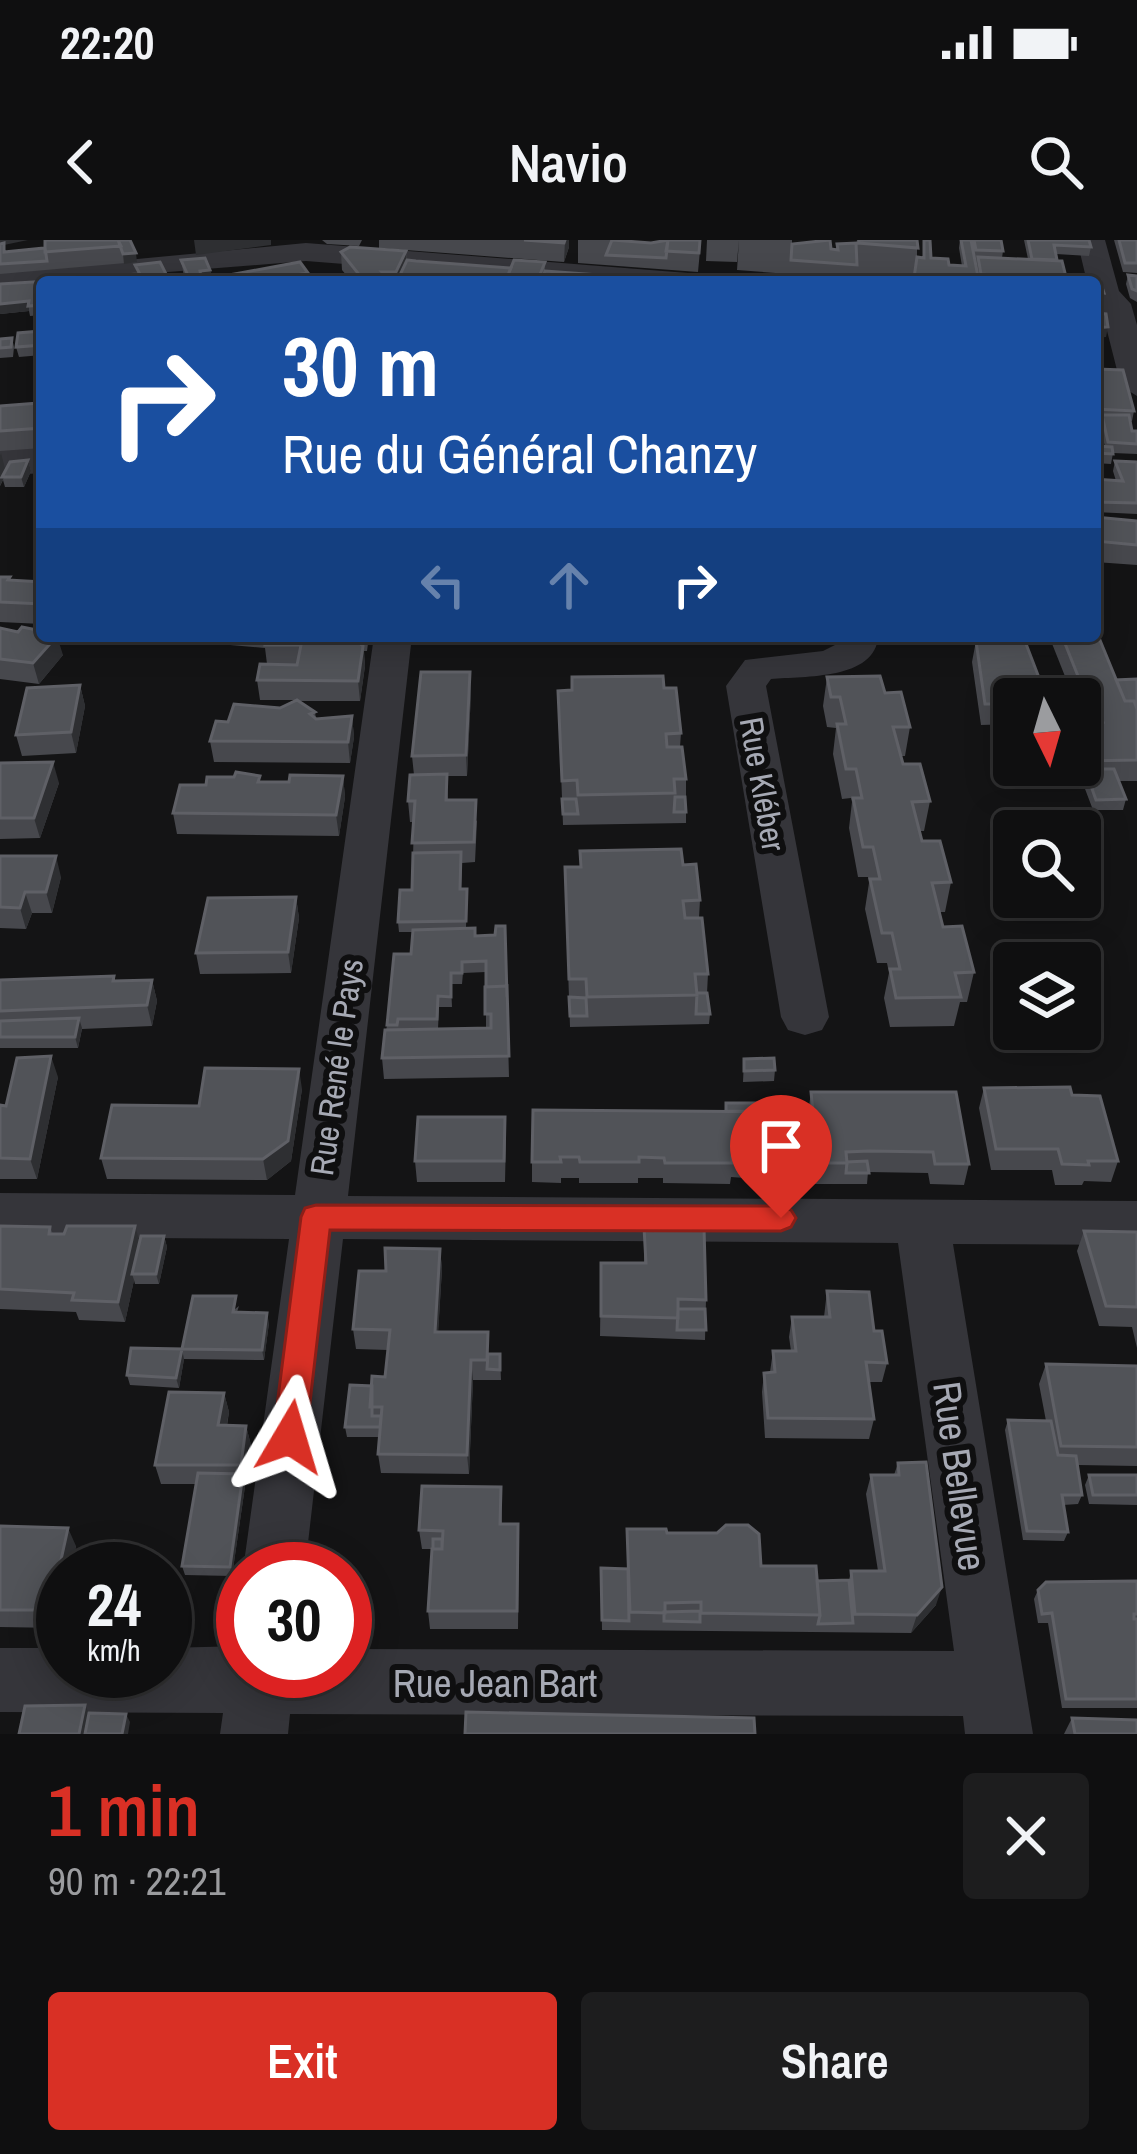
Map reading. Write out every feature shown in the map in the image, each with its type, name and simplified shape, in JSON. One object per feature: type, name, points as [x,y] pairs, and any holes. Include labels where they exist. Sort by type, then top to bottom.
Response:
[{"type":"street","points":[[1091,240],[1100,276]]},
{"type":"street","points":[[43,276],[301,246],[624,276]]},
{"type":"street","points":[[301,246],[327,276]]},
{"type":"street","points":[[0,281],[36,277]]},
{"type":"street","points":[[1101,279],[1105,294],[1116,304],[1137,386]]},
{"type":"street","points":[[0,463],[36,460]]},
{"type":"street","name":"Rue René le Pays","points":[[277,1542],[392,642]]},
{"type":"street","name":"Rue Kléber","points":[[806,1018],[746,686],[759,668],[831,662],[858,649],[859,642]]},
{"type":"street","points":[[0,1215],[1137,1223]]},
{"type":"street","name":"Rue Bellevue","points":[[922,1219],[995,1709]]},
{"type":"street","name":"Rue Jean Bart","points":[[0,1679],[216,1693]]},
{"type":"street","name":"Rue Jean Bart","points":[[371,1698],[995,1709]]},
{"type":"building","points":[[45,240],[118,240],[121,246],[45,252]]},
{"type":"building","points":[[118,240],[130,240],[136,253],[123,254]]},
{"type":"building","points":[[612,240],[668,240],[666,258],[606,255]]},
{"type":"building","points":[[668,240],[700,240],[699,253],[666,251]]},
{"type":"building","points":[[830,240],[831,249],[838,250],[837,244],[856,243],[857,265],[791,260],[792,244]]},
{"type":"building","points":[[917,240],[918,248],[859,243]]},
{"type":"building","points":[[924,240],[930,240],[931,258],[966,266],[961,240],[971,240],[978,276],[914,276],[917,257],[924,258]]},
{"type":"building","points":[[974,240],[1001,240],[1003,251],[976,250]]},
{"type":"building","points":[[1028,240],[1089,240],[1091,247],[1054,245],[1057,260],[1032,259]]},
{"type":"building","points":[[1119,240],[1137,240],[1137,263],[1125,263]]},
{"type":"building","points":[[4,243],[4,252],[45,248],[47,261],[0,264],[0,244]]},
{"type":"building","points":[[350,247],[406,251],[396,272],[382,272],[386,276],[360,276],[341,252]]},
{"type":"building","points":[[978,257],[1062,261],[1066,276],[1006,276],[981,274]]},
{"type":"building","points":[[205,258],[210,270],[188,276],[181,260]]},
{"type":"building","points":[[407,260],[511,268],[508,276],[399,276]]},
{"type":"building","points":[[514,260],[545,262],[539,276],[508,275]]},
{"type":"building","points":[[160,262],[167,276],[141,276],[135,265]]},
{"type":"building","points":[[300,262],[308,273],[289,276],[224,276]]},
{"type":"building","points":[[545,271],[613,276],[543,276]]},
{"type":"building","points":[[1128,275],[1137,276],[1137,291],[1132,289]]},
{"type":"building","points":[[36,282],[36,305],[28,306],[29,301],[0,304],[0,284]]},
{"type":"building","points":[[36,332],[36,345],[16,347],[18,333]]},
{"type":"building","points":[[12,338],[11,347],[0,348],[0,339]]},
{"type":"building","points":[[1101,369],[1123,370],[1134,411],[1101,409]]},
{"type":"building","points":[[36,403],[36,428],[0,431],[0,406]]},
{"type":"building","points":[[1102,415],[1129,415],[1137,444],[1108,442]]},
{"type":"building","points":[[28,460],[21,477],[2,477],[10,462]]},
{"type":"building","points":[[1115,461],[1137,462],[1137,503],[1101,502],[1101,479],[1123,481]]},
{"type":"building","points":[[1101,518],[1137,521],[1137,545],[1101,542]]},
{"type":"building","points":[[0,577],[36,582],[36,604],[0,602]]},
{"type":"building","points":[[22,627],[36,630],[36,642],[52,642],[33,663],[0,659],[0,628],[18,632]]},
{"type":"building","points":[[358,642],[363,646],[358,681],[257,680],[260,664],[297,665],[301,645],[265,645]]},
{"type":"building","points":[[976,642],[1025,642],[1039,678],[993,678],[993,704],[985,704]]},
{"type":"building","points":[[1064,642],[1101,642],[1125,701],[1134,701],[1137,709],[1137,760],[1101,761],[1101,678],[1079,678]]},
{"type":"building","points":[[421,672],[470,672],[466,755],[412,756]]},
{"type":"building","points":[[663,676],[664,688],[676,688],[681,733],[666,734],[667,747],[682,747],[686,779],[674,779],[675,793],[578,795],[577,780],[562,781],[558,691],[572,690],[572,677]]},
{"type":"building","points":[[880,676],[885,693],[901,692],[910,727],[893,727],[903,764],[920,764],[930,801],[912,802],[922,841],[940,841],[951,882],[932,883],[943,927],[962,926],[974,972],[955,973],[961,997],[896,998],[890,969],[900,969],[892,933],[882,933],[870,879],[880,879],[873,847],[863,847],[853,798],[862,798],[856,769],[846,769],[837,724],[846,724],[840,697],[831,697],[827,677]]},
{"type":"building","points":[[1137,679],[1137,709],[1134,701],[1125,701],[1116,680]]},
{"type":"building","points":[[80,685],[71,732],[16,735],[27,688]]},
{"type":"building","points":[[297,700],[315,712],[310,714],[316,719],[352,716],[348,742],[210,741],[216,721],[228,722],[234,704],[280,708]]},
{"type":"building","points":[[53,762],[34,818],[0,818],[0,763]]},
{"type":"building","points":[[1101,769],[1114,769],[1126,799],[1096,800],[1091,786],[1101,786]]},
{"type":"building","points":[[236,772],[260,776],[258,782],[289,782],[290,775],[343,776],[336,815],[173,813],[180,785],[206,785],[207,777],[234,777]]},
{"type":"building","points":[[447,774],[446,800],[476,800],[474,842],[412,843],[415,801],[408,801],[410,775]]},
{"type":"building","points":[[675,797],[685,797],[686,812],[674,812]]},
{"type":"building","points":[[562,799],[576,799],[578,814],[563,814]]},
{"type":"building","points":[[681,849],[683,865],[696,864],[700,900],[683,901],[685,918],[702,918],[708,974],[695,974],[697,995],[587,997],[586,979],[569,979],[565,867],[581,867],[580,851]]},
{"type":"building","points":[[461,852],[460,889],[467,889],[466,921],[398,922],[400,890],[412,890],[413,853]]},
{"type":"building","points":[[0,856],[56,856],[46,892],[25,892],[20,908],[0,907]]},
{"type":"building","points":[[296,897],[288,952],[196,953],[208,898]]},
{"type":"building","points":[[496,926],[505,926],[507,986],[486,987],[486,961],[462,962],[462,973],[451,973],[451,997],[438,996],[437,1019],[398,1019],[397,1025],[387,1025],[394,954],[411,954],[413,930],[475,928],[475,936],[495,935]]},
{"type":"building","points":[[114,976],[113,981],[152,980],[147,1005],[0,1011],[0,980]]},
{"type":"building","points":[[507,986],[509,1056],[382,1058],[385,1030],[491,1028],[491,1014],[485,1014],[485,987]]},
{"type":"building","points":[[697,993],[707,993],[710,1014],[696,1014]]},
{"type":"building","points":[[569,997],[586,998],[587,1016],[570,1016]]},
{"type":"building","points":[[79,1018],[75,1037],[0,1037],[0,1021]]},
{"type":"building","points":[[51,1056],[30,1159],[0,1158],[0,1105],[6,1106],[17,1058]]},
{"type":"building","points":[[774,1058],[775,1070],[744,1071],[744,1059]]},
{"type":"building","points":[[205,1068],[299,1069],[288,1141],[263,1159],[101,1158],[112,1105],[199,1106]]},
{"type":"building","points":[[1070,1087],[1072,1095],[1100,1096],[1118,1161],[1062,1164],[1058,1149],[996,1149],[984,1088]]},
{"type":"building","points":[[811,1092],[956,1092],[969,1164],[935,1164],[933,1152],[869,1151],[846,1152],[847,1163],[818,1163]]},
{"type":"building","points":[[726,1103],[779,1103],[779,1112],[726,1111]]},
{"type":"building","points":[[533,1110],[782,1112],[787,1163],[749,1163],[748,1157],[732,1157],[732,1163],[665,1163],[664,1158],[639,1157],[639,1162],[580,1162],[579,1157],[560,1157],[561,1162],[532,1162]]},
{"type":"building","points":[[418,1117],[505,1117],[504,1161],[415,1161]]},
{"type":"building","points":[[867,1161],[869,1173],[846,1173],[847,1162]]},
{"type":"building","points":[[0,1226],[50,1227],[49,1234],[64,1234],[67,1226],[135,1226],[118,1302],[72,1300],[74,1293],[0,1289]]},
{"type":"building","points":[[644,1227],[704,1228],[706,1300],[678,1299],[678,1318],[601,1316],[601,1263],[646,1263]]},
{"type":"building","points":[[1084,1231],[1137,1232],[1137,1307],[1106,1306]]},
{"type":"building","points":[[141,1236],[164,1236],[156,1274],[132,1274]]},
{"type":"building","points":[[385,1248],[440,1249],[435,1332],[488,1332],[487,1360],[471,1360],[467,1455],[378,1454],[382,1407],[370,1407],[372,1376],[385,1377],[390,1330],[353,1329],[359,1271],[386,1271]]},
{"type":"building","points":[[827,1291],[869,1292],[874,1331],[882,1331],[887,1363],[866,1362],[874,1419],[768,1418],[764,1373],[775,1372],[773,1351],[796,1351],[792,1317],[830,1317]]},
{"type":"building","points":[[193,1296],[236,1296],[233,1312],[267,1313],[262,1350],[182,1349]]},
{"type":"building","points":[[678,1309],[705,1309],[706,1330],[677,1330]]},
{"type":"building","points":[[131,1348],[182,1349],[176,1378],[127,1375]]},
{"type":"building","points":[[488,1354],[500,1354],[500,1370],[487,1369]]},
{"type":"building","points":[[1046,1364],[1137,1366],[1137,1447],[1061,1446]]},
{"type":"building","points":[[350,1385],[372,1386],[372,1416],[381,1416],[380,1427],[345,1427]]},
{"type":"building","points":[[169,1392],[224,1393],[218,1425],[246,1426],[241,1465],[155,1465]]},
{"type":"building","points":[[1008,1420],[1051,1421],[1058,1455],[1076,1456],[1082,1495],[1062,1495],[1068,1532],[1027,1531]]},
{"type":"building","points":[[926,1462],[942,1587],[917,1615],[855,1614],[851,1571],[885,1571],[871,1475],[899,1475],[898,1463]]},
{"type":"building","points":[[198,1473],[243,1474],[233,1542],[216,1542],[216,1567],[192,1566],[192,1542],[186,1542]]},
{"type":"building","points":[[1089,1475],[1137,1475],[1137,1495],[1093,1495]]},
{"type":"building","points":[[422,1486],[501,1487],[500,1524],[518,1524],[517,1611],[428,1611],[432,1549],[442,1549],[443,1531],[419,1530]]},
{"type":"building","points":[[726,1525],[748,1525],[759,1534],[761,1566],[816,1566],[820,1615],[701,1613],[701,1602],[665,1603],[665,1613],[630,1612],[627,1529],[717,1533]]},
{"type":"building","points":[[0,1526],[68,1528],[65,1542],[36,1542],[36,1610],[0,1610]]},
{"type":"building","points":[[601,1568],[628,1569],[629,1621],[602,1620]]},
{"type":"building","points":[[849,1580],[853,1623],[818,1624],[817,1581]]},
{"type":"building","points":[[1137,1581],[1137,1699],[1066,1699],[1052,1613],[1042,1614],[1038,1590],[1046,1582]]},
{"type":"building","points":[[700,1611],[700,1622],[664,1621],[664,1612]]},
{"type":"building","points":[[85,1705],[79,1734],[19,1734],[25,1706]]},
{"type":"building","points":[[466,1712],[754,1718],[755,1734],[465,1734]]},
{"type":"building","points":[[89,1713],[126,1714],[122,1734],[85,1734]]},
{"type":"building","points":[[1072,1718],[1137,1720],[1137,1734],[1075,1734]]},
{"type":"route","points":[[290,1437],[316,1217],[781,1218]]}]
